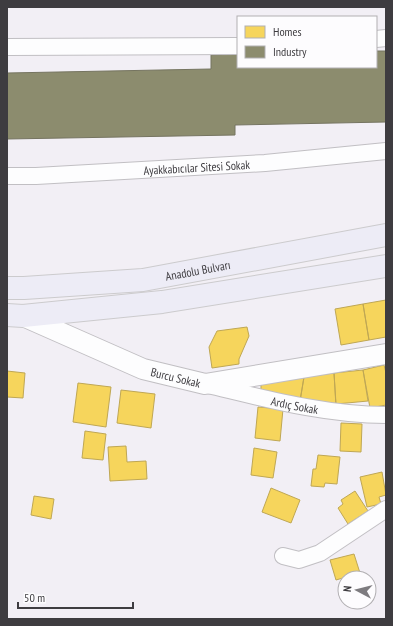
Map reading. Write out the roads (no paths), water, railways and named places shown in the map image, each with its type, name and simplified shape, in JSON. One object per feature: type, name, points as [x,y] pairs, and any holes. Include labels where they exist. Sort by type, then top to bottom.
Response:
[{"type":"highway","name":"Anadolu Bulvarı","points":[[7,288],[142,280],[386,235]]},
{"type":"highway","name":"Anadolu Bulvarı","points":[[15,316],[162,302],[386,266]]},
{"type":"street","points":[[7,47],[237,46]]},
{"type":"street","name":"Ayakkabıcılar Sitesi Sokak","points":[[7,176],[36,176],[265,163],[386,151]]},
{"type":"street","name":"Burcu Sokak","points":[[15,316],[144,369],[205,384],[386,354]]},
{"type":"street","name":"Ardıç Sokak","points":[[205,384],[302,407],[386,416]]},
{"type":"street","points":[[284,556],[299,560],[320,553],[386,509]]}]
